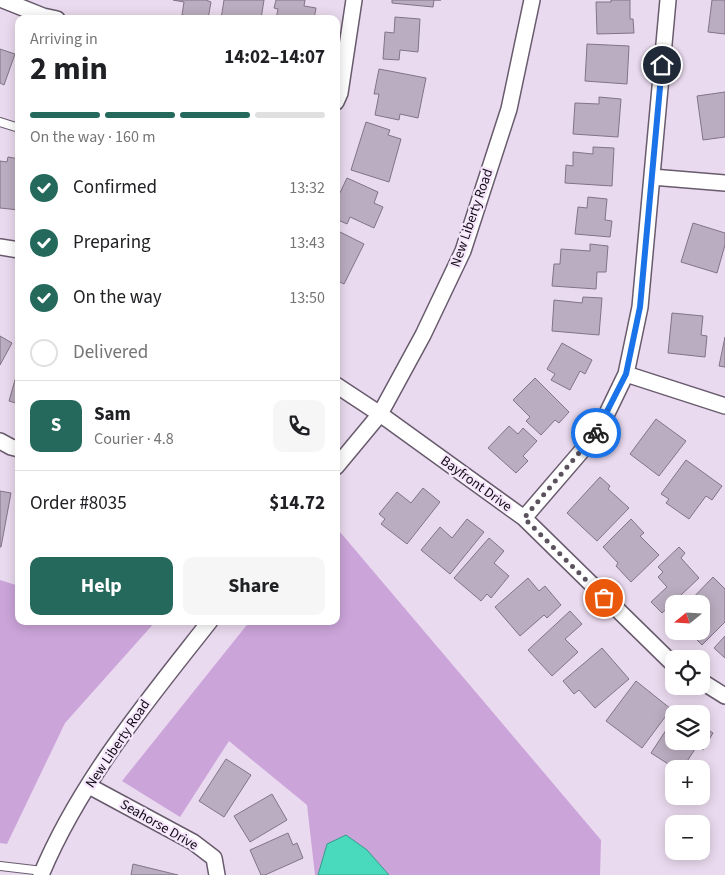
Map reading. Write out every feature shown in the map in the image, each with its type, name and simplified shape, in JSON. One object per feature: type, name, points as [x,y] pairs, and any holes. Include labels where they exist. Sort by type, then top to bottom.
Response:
[{"type":"street","points":[[3,0],[40,15]]},
{"type":"street","points":[[340,79],[354,0]]},
{"type":"street","name":"New Liberty Road","points":[[340,463],[380,414],[423,335],[464,251],[509,109],[532,0]]},
{"type":"street","points":[[524,518],[598,432],[626,374],[640,307],[668,0]]},
{"type":"street","points":[[652,177],[725,183]]},
{"type":"street","points":[[0,248],[15,250]]},
{"type":"street","points":[[626,374],[725,406]]},
{"type":"street","name":"Bayfront Drive","points":[[340,388],[380,414],[524,518],[665,656]]},
{"type":"street","points":[[0,441],[15,449]]},
{"type":"street","name":"New Liberty Road","points":[[42,873],[57,840],[89,786],[151,696],[207,625]]},
{"type":"street","points":[[710,687],[725,696]]},
{"type":"street","name":"Seahorse Drive","points":[[89,786],[193,842],[214,858],[217,875]]},
{"type":"lane","points":[[0,122],[15,127]]},
{"type":"lane","points":[[0,866],[42,873]]},
{"type":"shaded area","points":[[340,532],[601,840],[600,875],[315,875],[307,805],[229,741],[180,817],[122,781],[247,625],[340,625]]},
{"type":"shaded area","points":[[0,580],[15,585],[15,625],[152,625],[65,723],[7,844],[0,843]]},
{"type":"shaded area","points":[[346,835],[367,850],[389,875],[318,875],[327,844]]},
{"type":"building","points":[[173,0],[206,0],[211,2],[209,15],[182,15],[184,2]]},
{"type":"building","points":[[224,0],[264,0],[262,15],[222,15]]},
{"type":"building","points":[[276,0],[305,0],[304,6],[316,8],[315,15],[277,15],[278,9],[274,8]]},
{"type":"building","points":[[392,0],[434,0],[433,7],[392,3]]},
{"type":"building","points":[[611,0],[630,0],[630,19],[633,19],[634,33],[597,34],[596,2],[611,2]]},
{"type":"building","points":[[712,0],[725,0],[725,34],[708,32]]},
{"type":"building","points":[[395,17],[420,19],[418,52],[400,50],[399,60],[383,59],[385,32],[394,33]]},
{"type":"building","points":[[587,44],[629,46],[627,84],[585,81]]},
{"type":"building","points":[[0,49],[15,54],[4,85],[0,83]]},
{"type":"building","points":[[379,69],[426,78],[418,118],[400,114],[399,120],[375,115],[379,94],[374,94]]},
{"type":"building","points":[[725,92],[725,137],[703,140],[697,96]]},
{"type":"building","points":[[599,97],[621,99],[618,137],[573,134],[575,103],[599,104]]},
{"type":"building","points":[[366,122],[390,130],[388,135],[401,139],[389,182],[351,170]]},
{"type":"building","points":[[593,147],[614,148],[612,186],[565,183],[566,165],[573,166],[573,152],[593,154]]},
{"type":"building","points":[[8,157],[15,158],[15,210],[0,208],[0,161],[7,162]]},
{"type":"building","points":[[347,178],[378,192],[374,203],[383,207],[374,228],[350,217],[347,224],[340,221],[340,193]]},
{"type":"building","points":[[588,197],[607,199],[605,220],[612,221],[610,237],[575,234],[578,207],[587,208]]},
{"type":"building","points":[[693,223],[725,233],[725,245],[717,273],[681,262]]},
{"type":"building","points":[[340,232],[364,244],[344,284],[340,282]]},
{"type":"building","points":[[590,244],[608,246],[606,272],[597,272],[596,289],[552,286],[554,264],[560,264],[561,249],[590,251]]},
{"type":"building","points":[[583,297],[602,298],[599,335],[552,331],[554,300],[582,303]]},
{"type":"building","points":[[672,313],[703,316],[701,335],[707,336],[705,357],[668,353]]},
{"type":"building","points":[[0,336],[12,343],[0,365]]},
{"type":"building","points":[[725,337],[725,367],[719,366]]},
{"type":"building","points":[[562,343],[592,360],[585,374],[580,371],[570,390],[551,380],[555,374],[547,369]]},
{"type":"building","points":[[535,378],[569,412],[559,423],[555,420],[541,435],[526,421],[530,417],[513,400]]},
{"type":"building","points":[[15,380],[15,403],[9,401]]},
{"type":"building","points":[[656,419],[686,441],[659,476],[630,454]]},
{"type":"building","points":[[509,426],[518,434],[523,428],[537,441],[523,456],[528,461],[516,473],[488,448]]},
{"type":"building","points":[[686,460],[722,486],[712,500],[706,496],[689,519],[666,503],[669,499],[661,494]]},
{"type":"building","points":[[600,477],[610,486],[608,489],[629,508],[597,541],[567,513]]},
{"type":"building","points":[[423,488],[440,502],[407,544],[381,524],[385,519],[379,514],[397,492],[411,503]]},
{"type":"building","points":[[0,491],[11,493],[1,547],[0,547]]},
{"type":"building","points":[[467,519],[484,532],[450,574],[421,550],[440,527],[452,538]]},
{"type":"building","points":[[631,519],[644,533],[640,536],[659,555],[631,582],[616,566],[618,563],[603,547]]},
{"type":"building","points":[[489,538],[504,551],[494,563],[509,576],[491,598],[487,594],[481,601],[454,578]]},
{"type":"building","points":[[679,547],[685,553],[681,558],[699,578],[681,595],[665,595],[665,610],[662,613],[651,602],[667,587],[658,577],[663,572],[658,567]]},
{"type":"building","points":[[713,577],[725,589],[725,622],[710,637],[710,595],[696,595]]},
{"type":"building","points":[[528,578],[539,591],[545,586],[561,605],[547,618],[544,615],[520,636],[495,607]]},
{"type":"building","points":[[570,611],[582,624],[565,639],[578,652],[552,676],[528,650]]},
{"type":"building","points":[[725,636],[725,658],[714,648]]},
{"type":"building","points":[[697,640],[707,640],[702,645]]},
{"type":"building","points":[[602,648],[629,679],[595,708],[579,690],[574,694],[563,681]]},
{"type":"building","points":[[636,681],[666,705],[665,717],[642,748],[606,721]]},
{"type":"building","points":[[665,732],[665,750],[694,750],[688,760],[665,760],[665,762],[651,753]]},
{"type":"building","points":[[226,759],[251,775],[224,817],[199,801]]},
{"type":"building","points":[[272,794],[287,820],[250,842],[234,816]]},
{"type":"building","points":[[288,833],[293,845],[297,843],[303,858],[265,875],[261,875],[250,850]]},
{"type":"building","points":[[133,864],[178,875],[131,875]]},
{"type":"way so far","points":[[596,433],[524,518],[604,598]]},
{"type":"route","points":[[596,433],[626,374],[640,307],[662,65]]}]
